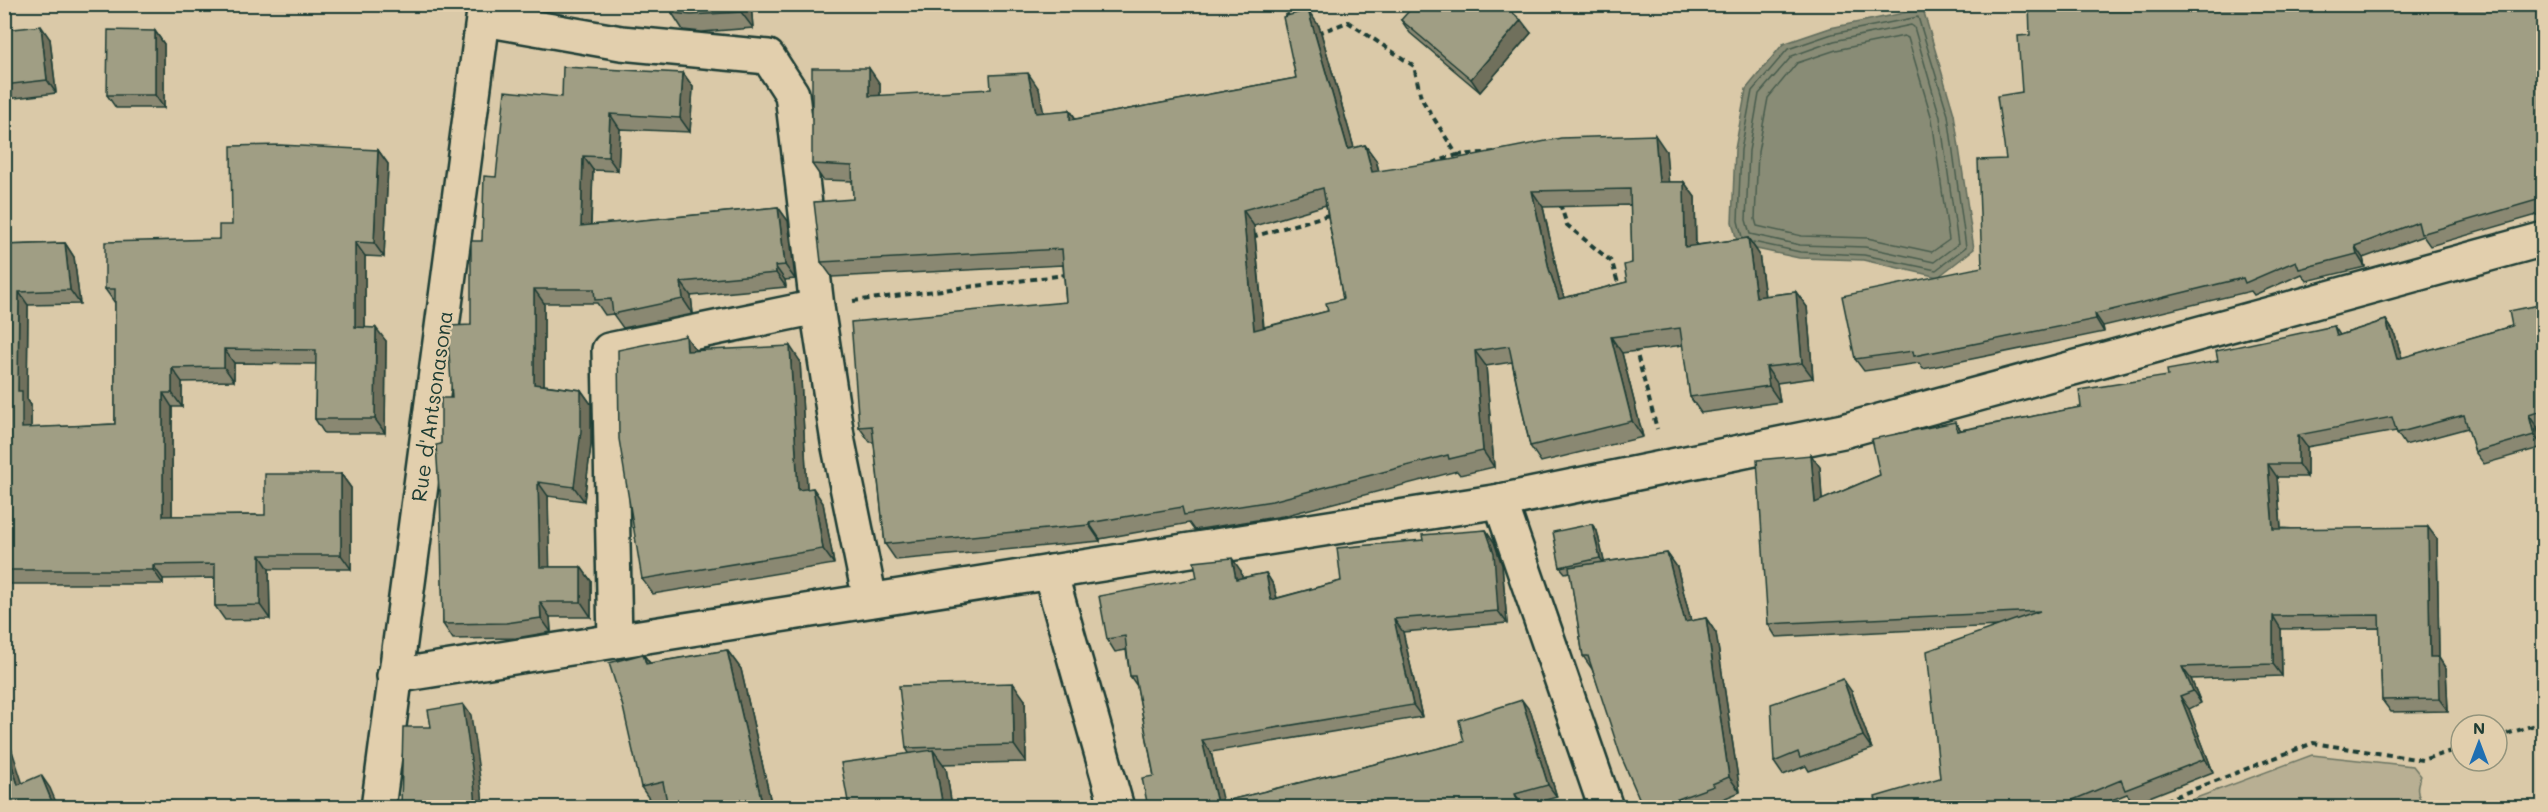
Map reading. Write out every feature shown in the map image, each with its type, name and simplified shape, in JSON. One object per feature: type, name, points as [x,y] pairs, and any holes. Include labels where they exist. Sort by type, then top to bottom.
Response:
[{"type":"street","points":[[485,12],[621,43],[768,57],[792,94],[817,307],[838,442],[870,600]]},
{"type":"street","name":"Rue d'Antsonasona","points":[[378,807],[485,12]]},
{"type":"street","points":[[394,676],[1500,501],[1843,431],[2544,239]]},
{"type":"street","points":[[615,641],[609,350],[817,307]]},
{"type":"street","points":[[1500,501],[1606,807]]},
{"type":"street","points":[[1050,572],[1117,807]]},
{"type":"path","points":[[1282,4],[1292,22]]},
{"type":"path","points":[[1310,36],[1348,22],[1414,66],[1421,98],[1457,155]]},
{"type":"path","points":[[1425,166],[1457,155],[1498,152]]},
{"type":"path","points":[[1557,193],[1567,225],[1612,262],[1620,294]]},
{"type":"path","points":[[1243,239],[1343,211]]},
{"type":"path","points":[[817,307],[1076,273]]},
{"type":"path","points":[[1634,346],[1667,467]]},
{"type":"path","points":[[2509,733],[2544,722]]},
{"type":"path","points":[[2146,807],[2313,743],[2421,760],[2449,752]]},
{"type":"shaded area","points":[[2312,755],[2413,766],[2421,776],[2418,785],[2419,797],[2428,807],[2172,807]]},
{"type":"water","points":[[1923,9],[1954,114],[1974,249],[1938,277],[1863,260],[1799,258],[1738,245],[1732,222],[1735,149],[1746,89],[1783,44],[1830,28]]},
{"type":"building","points":[[671,4],[741,4],[741,12],[691,15],[672,13]]},
{"type":"building","points":[[1415,4],[1503,4],[1521,20],[1471,79],[1401,20]]},
{"type":"building","points":[[2029,4],[2544,4],[2544,198],[2421,234],[2418,222],[2355,246],[2357,254],[2299,269],[2296,261],[2245,283],[2243,278],[2095,314],[2096,319],[1914,356],[1913,351],[1855,359],[1842,296],[1982,267],[1978,160],[2006,159],[1997,96],[2022,92],[2018,36],[2030,35]]},
{"type":"building","points":[[1308,10],[1348,149],[1365,145],[1372,172],[1449,160],[1561,138],[1655,135],[1659,182],[1684,182],[1685,247],[1748,238],[1756,297],[1796,292],[1802,363],[1766,367],[1769,386],[1690,397],[1680,328],[1611,337],[1632,421],[1530,446],[1509,346],[1475,351],[1483,451],[1449,459],[1448,455],[1272,501],[1184,515],[1182,507],[1089,523],[1089,525],[885,544],[872,426],[859,427],[851,322],[1066,302],[1062,249],[821,262],[814,202],[853,199],[852,166],[812,164],[812,68],[869,68],[869,96],[991,89],[990,75],[1028,73],[1036,113],[1070,110],[1070,120],[1296,78],[1283,17]],"holes":[[[1323,188],[1343,299],[1326,303],[1328,311],[1254,330],[1243,210]],[[1630,189],[1632,263],[1624,265],[1627,282],[1559,299],[1549,269],[1532,191]]]},
{"type":"building","points":[[41,26],[47,80],[4,85],[4,30]]},
{"type":"building","points":[[108,30],[155,31],[155,95],[107,95]]},
{"type":"building","points":[[563,67],[683,73],[680,118],[610,114],[608,157],[583,156],[581,226],[778,207],[785,265],[775,266],[776,273],[681,282],[683,299],[613,314],[611,299],[595,300],[594,289],[534,289],[534,384],[581,390],[581,431],[574,487],[538,482],[540,567],[581,567],[581,602],[540,602],[541,618],[506,623],[443,624],[440,490],[436,445],[441,444],[441,398],[452,398],[449,326],[471,325],[471,241],[482,241],[484,176],[496,177],[505,91],[562,97]]},
{"type":"building","points":[[280,145],[378,150],[374,243],[355,242],[355,327],[376,328],[375,419],[315,419],[316,350],[224,349],[224,367],[172,368],[172,393],[163,393],[163,516],[265,515],[265,474],[341,474],[341,555],[260,555],[260,605],[215,606],[215,564],[153,565],[153,570],[4,570],[4,245],[65,243],[70,290],[19,292],[18,391],[22,391],[22,428],[115,424],[115,289],[105,289],[105,242],[219,239],[219,225],[232,225],[231,146]]},
{"type":"building","points":[[2544,304],[2544,410],[2529,415],[2534,435],[2475,452],[2464,415],[2397,433],[2392,417],[2298,435],[2298,464],[2268,464],[2273,529],[2428,527],[2430,657],[2438,657],[2439,699],[2382,700],[2379,615],[2273,616],[2273,664],[2182,667],[2193,691],[2180,696],[2205,759],[2125,790],[2121,780],[2056,807],[1878,807],[1875,797],[1940,778],[1927,651],[2040,611],[1768,624],[1757,460],[1811,455],[1815,503],[1880,475],[1872,439],[1955,422],[1957,431],[2081,407],[2079,390],[2168,376],[2167,370],[2218,361],[2216,351],[2334,326],[2337,336],[2386,320],[2397,359],[2512,326],[2509,311]]},
{"type":"building","points":[[686,336],[687,351],[790,346],[798,490],[813,488],[823,549],[642,579],[619,439],[618,350]]},
{"type":"building","points":[[1592,524],[1600,558],[1560,567],[1553,532]]},
{"type":"building","points":[[1486,530],[1494,553],[1498,611],[1394,619],[1413,705],[1202,740],[1217,803],[1464,742],[1459,720],[1522,700],[1548,785],[1515,794],[1520,807],[1148,807],[1142,778],[1154,776],[1135,676],[1130,676],[1125,636],[1107,639],[1099,596],[1197,578],[1194,562],[1232,558],[1236,579],[1266,573],[1271,600],[1341,581],[1337,548],[1423,540],[1422,535]]},
{"type":"building","points":[[1667,553],[1685,622],[1706,618],[1729,777],[1712,784],[1714,786],[1675,800],[1677,807],[1643,807],[1620,754],[1588,656],[1583,656],[1569,567]]},
{"type":"building","points":[[727,650],[763,807],[668,807],[663,782],[641,787],[623,707],[609,663],[643,654],[646,664]]},
{"type":"building","points":[[1843,679],[1863,736],[1800,758],[1798,752],[1774,762],[1771,704]]},
{"type":"building","points":[[1013,683],[1014,745],[906,748],[899,686]]},
{"type":"building","points":[[463,704],[476,807],[401,807],[403,727],[431,727],[428,710]]},
{"type":"building","points":[[4,741],[18,785],[41,775],[54,807],[4,807]]},
{"type":"building","points":[[933,750],[943,807],[849,807],[841,763]]},
{"type":"building","points":[[169,801],[201,807],[168,807]]}]
